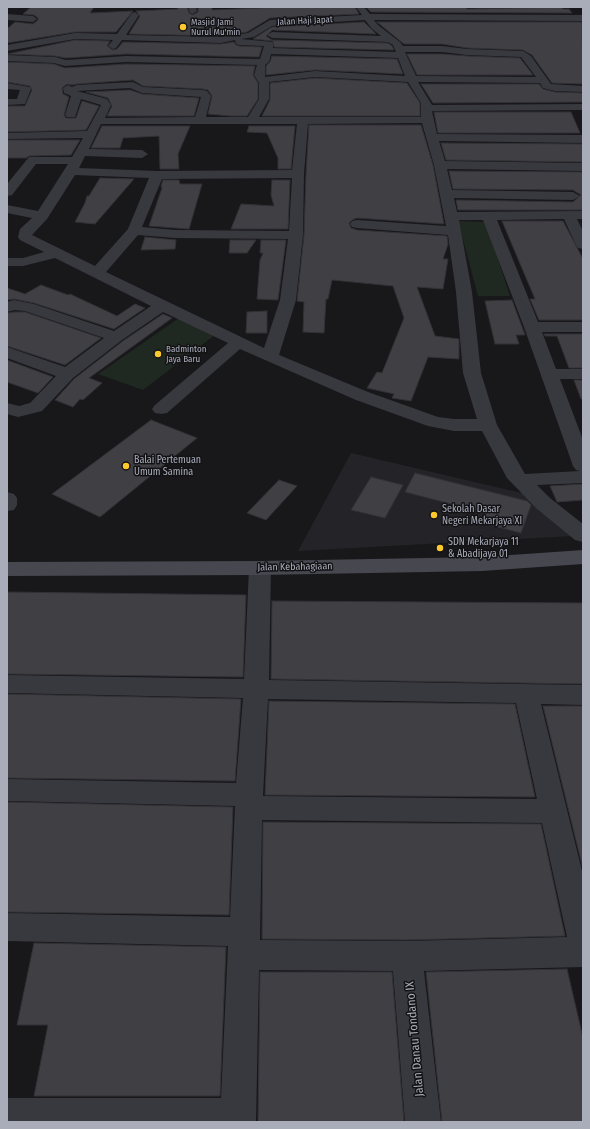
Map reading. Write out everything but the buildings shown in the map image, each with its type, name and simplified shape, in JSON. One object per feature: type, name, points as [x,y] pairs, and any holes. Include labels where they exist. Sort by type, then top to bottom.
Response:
[{"type":"street","points":[[7,13],[14,7]]},
{"type":"street","points":[[431,7],[436,16]]},
{"type":"street","points":[[545,7],[556,18]]},
{"type":"street","points":[[364,12],[392,36],[401,52],[427,114],[454,231],[464,292],[472,373],[488,425],[514,474],[543,503],[583,535]]},
{"type":"street","name":"Jalan Haji Japat","points":[[7,48],[70,36],[221,40],[251,35],[265,21],[278,22],[306,17],[364,12],[436,16],[458,21],[582,16]]},
{"type":"street","points":[[113,47],[135,16]]},
{"type":"street","points":[[7,17],[33,19]]},
{"type":"street","points":[[539,18],[545,28]]},
{"type":"street","points":[[251,35],[392,36]]},
{"type":"street","points":[[458,39],[459,51]]},
{"type":"street","points":[[221,40],[268,43],[270,45],[268,51],[268,63],[260,70],[259,75],[263,80],[264,99],[252,120]]},
{"type":"street","points":[[36,59],[41,42]]},
{"type":"street","points":[[268,51],[401,52],[442,49],[523,54],[528,58],[547,86],[552,88],[583,88]]},
{"type":"street","points":[[7,102],[19,105],[26,89],[12,80],[10,58],[60,60],[65,63],[126,59],[193,65],[268,63]]},
{"type":"street","points":[[65,63],[73,92],[71,115]]},
{"type":"street","points":[[263,80],[310,74],[412,78],[542,80]]},
{"type":"street","points":[[73,92],[133,85],[135,88],[142,90],[203,93],[206,96],[199,122]]},
{"type":"street","points":[[73,92],[105,102],[77,161],[42,216],[26,232],[25,236],[162,306],[270,357],[362,396],[435,422],[454,426],[488,425]]},
{"type":"street","points":[[97,121],[303,121],[579,107],[577,121]]},
{"type":"street","points":[[270,357],[288,300],[296,236],[298,174],[303,121]]},
{"type":"street","points":[[7,136],[90,134]]},
{"type":"street","points":[[432,137],[583,139]]},
{"type":"street","points":[[7,192],[22,171],[33,160],[77,161],[142,154]]},
{"type":"street","points":[[77,161],[157,175],[298,174]]},
{"type":"street","points":[[440,165],[583,167]]},
{"type":"street","points":[[7,171],[22,171]]},
{"type":"street","points":[[98,272],[134,230],[157,175]]},
{"type":"street","points":[[446,194],[573,196]]},
{"type":"street","points":[[7,209],[42,216]]},
{"type":"street","points":[[450,216],[576,216],[583,245]]},
{"type":"street","points":[[490,216],[489,219],[549,374],[576,426],[583,466]]},
{"type":"street","points":[[357,224],[454,231]]},
{"type":"street","points":[[134,230],[175,234],[296,236]]},
{"type":"street","points":[[7,262],[23,262],[56,253]]},
{"type":"street","points":[[7,307],[14,305],[28,307],[116,337]]},
{"type":"street","points":[[7,408],[18,412],[36,407],[67,374],[116,337],[162,306]]},
{"type":"street","points":[[532,327],[583,327]]},
{"type":"street","points":[[161,409],[239,342]]},
{"type":"street","points":[[7,352],[67,374]]},
{"type":"street","points":[[549,374],[583,374]]},
{"type":"street","points":[[520,480],[583,477]]},
{"type":"street","points":[[7,498],[7,505]]},
{"type":"street","name":"Jalan Kebahagiaan","points":[[7,569],[260,568],[482,564],[583,557]]},
{"type":"street","points":[[7,1116],[238,1119],[249,802],[256,688],[260,568]]},
{"type":"street","points":[[7,684],[583,695]]},
{"type":"street","points":[[526,694],[583,938]]},
{"type":"street","points":[[7,790],[249,802],[554,811]]},
{"type":"street","points":[[7,928],[408,956],[583,952]]},
{"type":"street","name":"Jalan Danau Tondano IX","points":[[408,956],[423,1122]]},
{"type":"shaded area","points":[[458,221],[486,222],[510,296],[478,296]]},
{"type":"shaded area","name":"Badminton Jaya Baru","points":[[179,318],[215,335],[143,390],[98,374]]},
{"type":"shaded area","name":"Sekolah Dasar Negeri Mekarjaya XI","points":[[351,453],[530,495],[573,536],[298,551]]},
{"type":"place","name":"Masjid Jami Nurul Mu'min","points":[[183,27]]},
{"type":"place","name":"Badminton Jaya Baru","points":[[158,354]]},
{"type":"place","name":"Balai Pertemuan Umum Samina","points":[[126,466]]},
{"type":"place","name":"Sekolah Dasar Negeri Mekarjaya XI","points":[[434,515]]},
{"type":"place","name":"SDN Mekarjaya 11 & Abadijaya 01","points":[[440,548]]}]
